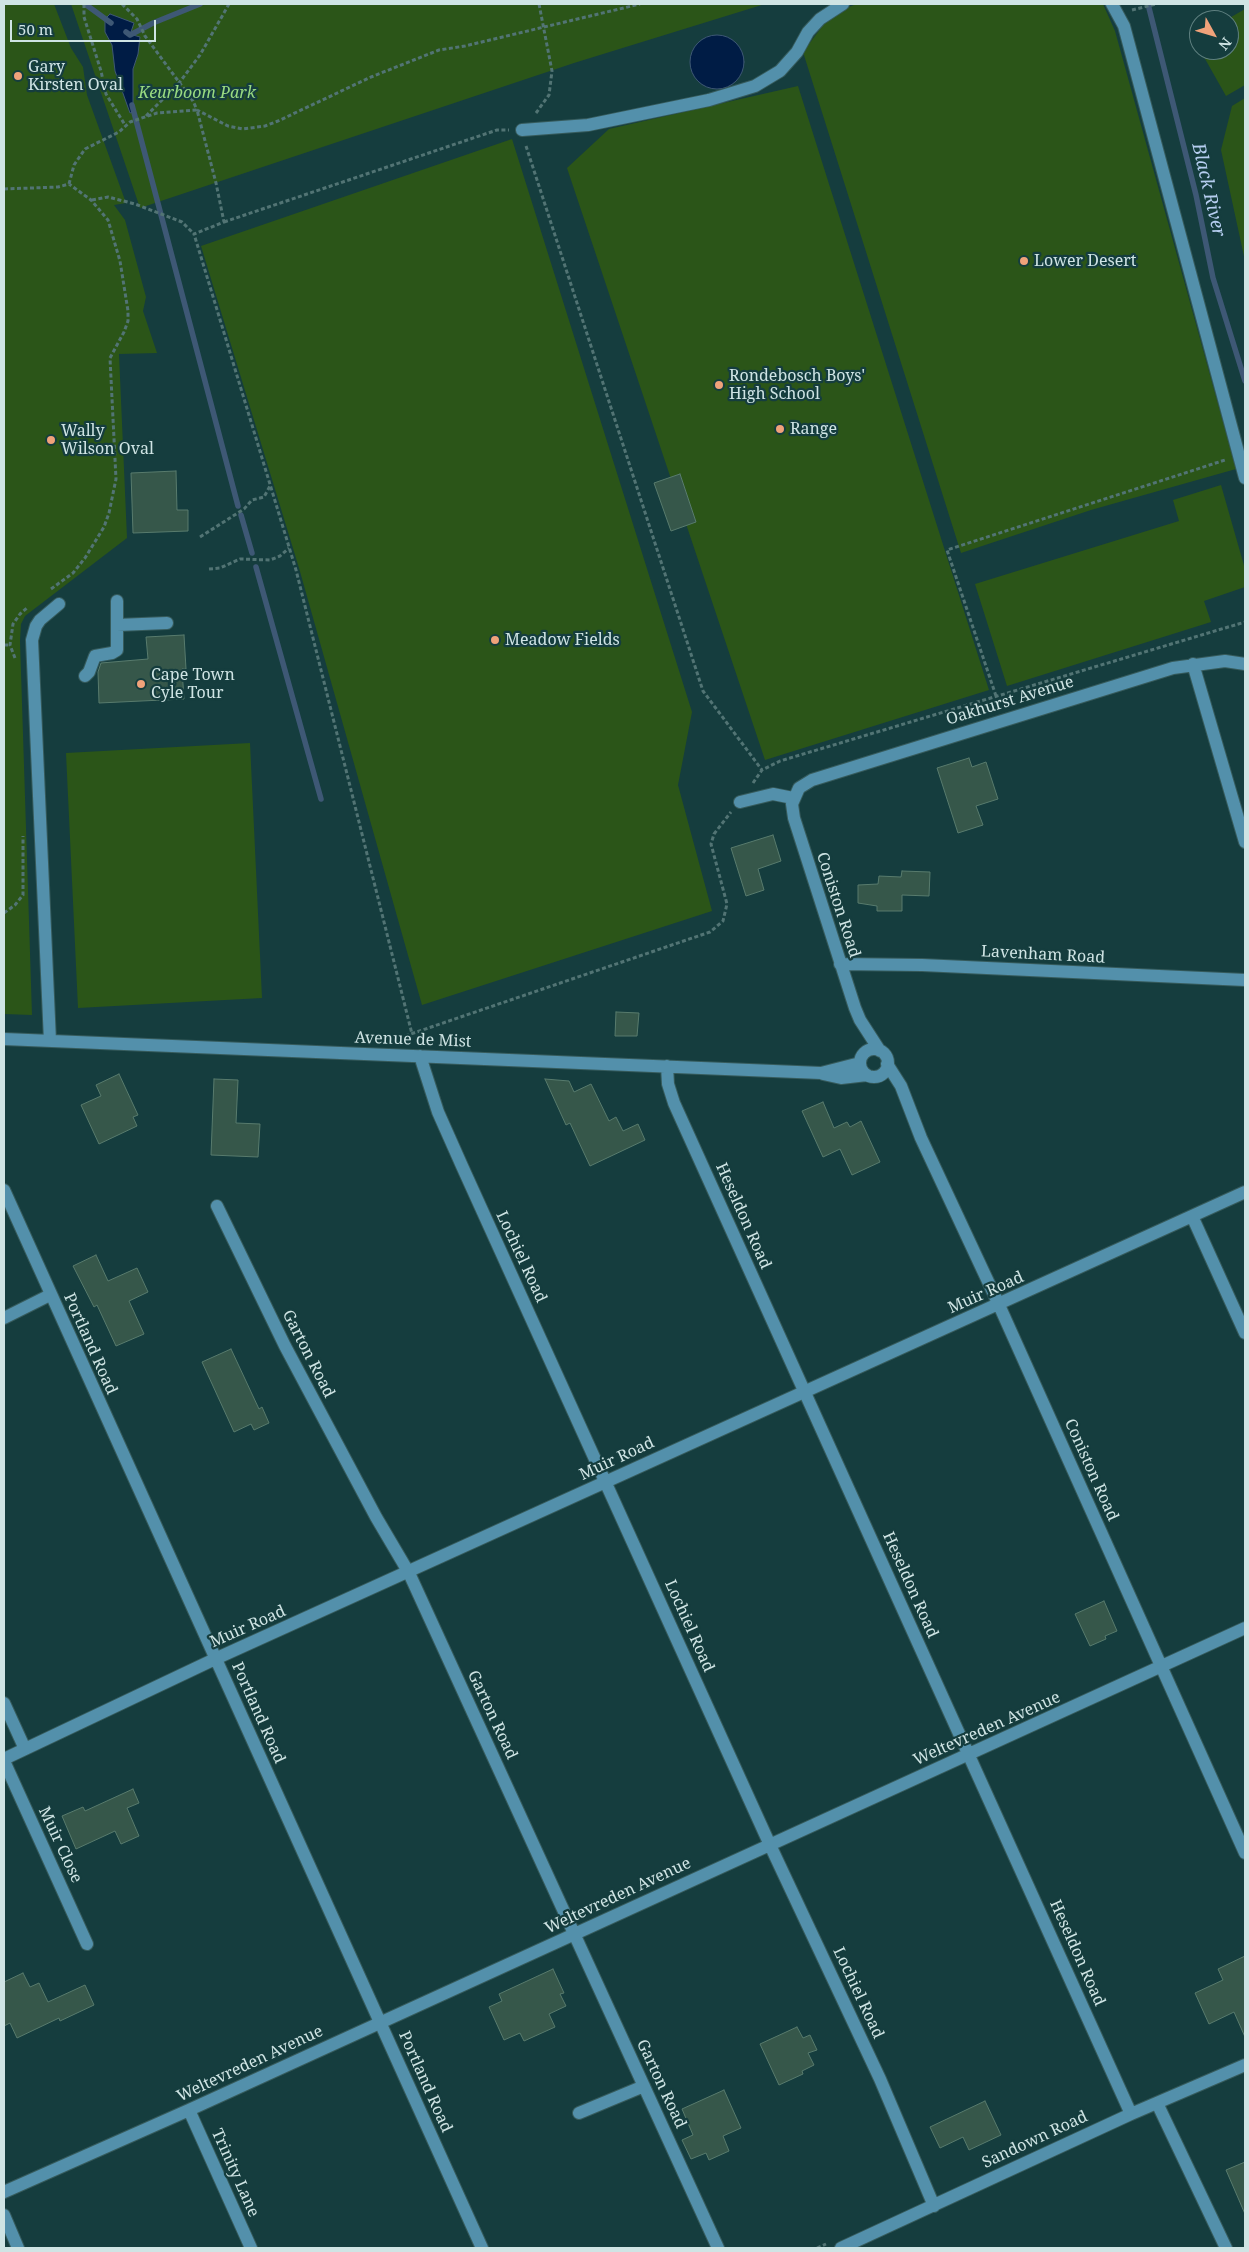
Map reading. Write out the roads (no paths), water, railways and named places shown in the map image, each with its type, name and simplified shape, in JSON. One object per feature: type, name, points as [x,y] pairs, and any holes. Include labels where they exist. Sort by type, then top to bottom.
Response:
[{"type":"street","points":[[522,130],[588,125],[709,100],[755,86],[780,71],[796,52],[808,32],[820,19],[843,4]]},
{"type":"street","points":[[1112,4],[1124,26],[1245,478]]},
{"type":"street","points":[[85,676],[89,672],[95,656],[118,650],[117,601]]},
{"type":"street","points":[[50,1041],[32,640],[40,620],[59,604]]},
{"type":"street","points":[[117,625],[166,623]]},
{"type":"street","name":"Oakhurst Avenue","points":[[793,798],[799,788],[812,780],[1173,668],[1225,661],[1245,664]]},
{"type":"street","points":[[1193,664],[1245,842]]},
{"type":"street","points":[[740,802],[773,794],[793,798]]},
{"type":"street","name":"Coniston Road","points":[[793,798],[794,818],[840,964],[860,1020],[880,1051]]},
{"type":"street","name":"Lavenham Road","points":[[840,964],[922,965],[1245,980]]},
{"type":"street","name":"Coniston Road","points":[[860,1020],[862,1058]]},
{"type":"street","name":"Avenue de Mist","points":[[4,1039],[821,1073],[841,1078],[873,1076]]},
{"type":"street","points":[[872,1050],[880,1051],[886,1056],[886,1069],[873,1076],[863,1072],[862,1058],[872,1050]]},
{"type":"street","name":"Lochiel Road","points":[[420,1056],[438,1112],[770,1845],[880,2079],[934,2206]]},
{"type":"street","name":"Avenue de Mist","points":[[821,1073],[862,1058]]},
{"type":"street","name":"Coniston Road","points":[[887,1064],[898,1078],[906,1101],[1245,1853]]},
{"type":"street","name":"Heseldon Road","points":[[667,1066],[668,1084],[674,1104],[970,1754],[1131,2114]]},
{"type":"street","name":"Coniston Road","points":[[873,1076],[890,1085],[906,1101]]},
{"type":"street","name":"Portland Road","points":[[4,1190],[50,1296],[482,2248]]},
{"type":"street","name":"Muir Road","points":[[4,1760],[215,1659],[409,1573],[804,1391],[999,1305],[1245,1192]]},
{"type":"street","name":"Garton Road","points":[[217,1206],[285,1346],[376,1517],[409,1573],[718,2248]]},
{"type":"street","points":[[1192,1216],[1245,1333]]},
{"type":"street","points":[[4,1318],[50,1296]]},
{"type":"street","name":"Weltevreden Avenue","points":[[4,2192],[189,2110],[1245,1628]]},
{"type":"street","points":[[4,1703],[25,1749]]},
{"type":"street","name":"Muir Close","points":[[4,1760],[87,1944]]},
{"type":"street","name":"Sandown Road","points":[[841,2248],[1131,2114],[1245,2065]]},
{"type":"street","points":[[579,2114],[644,2086]]},
{"type":"street","points":[[1156,2103],[1226,2248]]},
{"type":"street","name":"Trinity Lane","points":[[189,2110],[251,2248]]},
{"type":"street","points":[[4,2215],[18,2248]]},
{"type":"water","points":[[110,14],[134,23],[131,32],[133,35],[140,37],[138,54],[133,69],[133,112],[130,113],[115,71],[112,45],[105,32],[105,19]]},
{"type":"water","points":[[712,35],[722,35],[732,39],[740,47],[744,62],[740,77],[732,85],[722,89],[712,89],[702,85],[694,77],[690,67],[690,57],[694,47],[702,39]]},
{"type":"waterway","points":[[85,4],[111,23]]},
{"type":"waterway","points":[[126,32],[130,35],[153,23],[200,4]]},
{"type":"waterway","name":"Black River","points":[[1148,4],[1196,195],[1213,278],[1245,381]]},
{"type":"waterway","points":[[132,105],[238,506]]},
{"type":"waterway","points":[[241,515],[252,553]]},
{"type":"waterway","points":[[256,567],[321,799]]},
{"type":"place","name":"Gary Kirsten Oval","points":[[18,76]]},
{"type":"place","name":"Lower Desert","points":[[1024,261]]},
{"type":"place","name":"Rondebosch Boys' High School","points":[[719,385]]},
{"type":"place","name":"Range","points":[[780,429]]},
{"type":"place","name":"Wally Wilson Oval","points":[[51,440]]},
{"type":"place","name":"Meadow Fields","points":[[495,640]]},
{"type":"place","name":"Cape Town Cyle Tour","points":[[141,684]]},
{"type":"park label","name":"Keurboom Park","points":[[197,93]]}]
